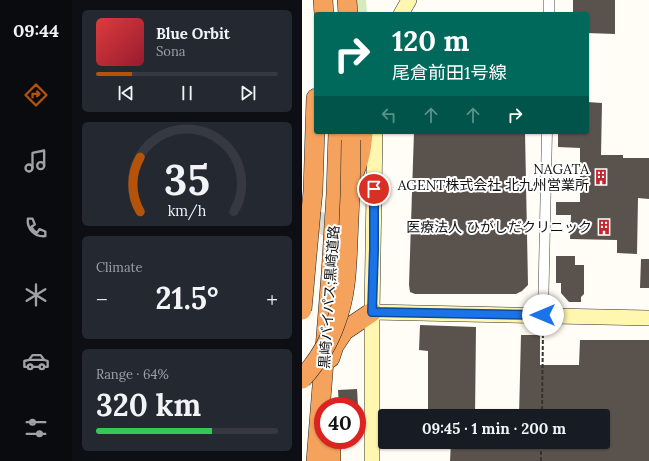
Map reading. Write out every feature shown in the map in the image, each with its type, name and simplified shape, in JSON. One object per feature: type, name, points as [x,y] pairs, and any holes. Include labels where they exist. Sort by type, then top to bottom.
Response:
[{"type":"highway","points":[[317,0],[317,12]]},
{"type":"highway","points":[[323,0],[324,12]]},
{"type":"highway","points":[[334,0],[335,12]]},
{"type":"highway","points":[[347,0],[348,12]]},
{"type":"highway","points":[[302,310],[311,211],[314,134]]},
{"type":"highway","name":"黒崎バイパス;黒崎道路","points":[[306,461],[325,196],[327,134]]},
{"type":"highway","points":[[347,186],[355,172],[362,150],[351,134]]},
{"type":"highway","points":[[302,379],[308,373],[330,337],[342,305],[348,245],[351,187],[351,134]]},
{"type":"highway","name":"黒崎バイパス;黒崎道路","points":[[316,461],[336,194],[351,134]]},
{"type":"highway","points":[[302,251],[315,230]]},
{"type":"highway","points":[[328,397],[328,365],[334,346],[344,331],[372,312]]},
{"type":"highway","points":[[331,461],[332,449]]},
{"type":"street","points":[[402,12],[409,0]]},
{"type":"street","points":[[549,0],[549,12]]},
{"type":"street","points":[[372,461],[372,312],[375,134]]},
{"type":"street","points":[[543,315],[546,134]]},
{"type":"street","points":[[372,312],[649,318]]},
{"type":"path","points":[[542,409],[543,315]]},
{"type":"path","points":[[541,449],[541,461]]},
{"type":"green space","points":[[355,0],[366,0],[367,12],[356,12]]},
{"type":"building","points":[[573,0],[615,0],[615,34],[589,33],[589,12],[573,12]]},
{"type":"building","points":[[589,102],[602,103],[601,155],[623,155],[623,158],[649,158],[649,199],[638,198],[637,254],[617,253],[617,240],[570,239],[571,215],[556,215],[556,202],[580,202],[580,148],[558,147],[558,134],[589,134]]},
{"type":"building","points":[[414,134],[525,134],[528,285],[516,294],[415,294],[410,292]]},
{"type":"building","points":[[556,256],[575,256],[575,265],[584,265],[584,294],[581,297],[581,302],[569,302],[561,293],[561,283],[556,283]]},
{"type":"building","points":[[641,259],[649,259],[649,288],[640,288]]},
{"type":"building","points":[[420,325],[476,327],[475,409],[428,409],[428,351],[419,350]]},
{"type":"building","points":[[521,335],[540,335],[540,365],[579,365],[580,340],[649,340],[649,461],[450,461],[451,449],[610,449],[610,409],[519,409]]},
{"type":"building","points":[[357,389],[357,397],[338,397],[338,390]]},
{"type":"tunnel","points":[[315,230],[340,196]]},
{"type":"place","name":"NAGATA AGENT株式会社 北九州営業所","points":[[601,177]]},
{"type":"place","name":"医療法人 ひがしだクリニック","points":[[604,227]]},
{"type":"route","points":[[374,189],[372,312],[543,315]]}]
